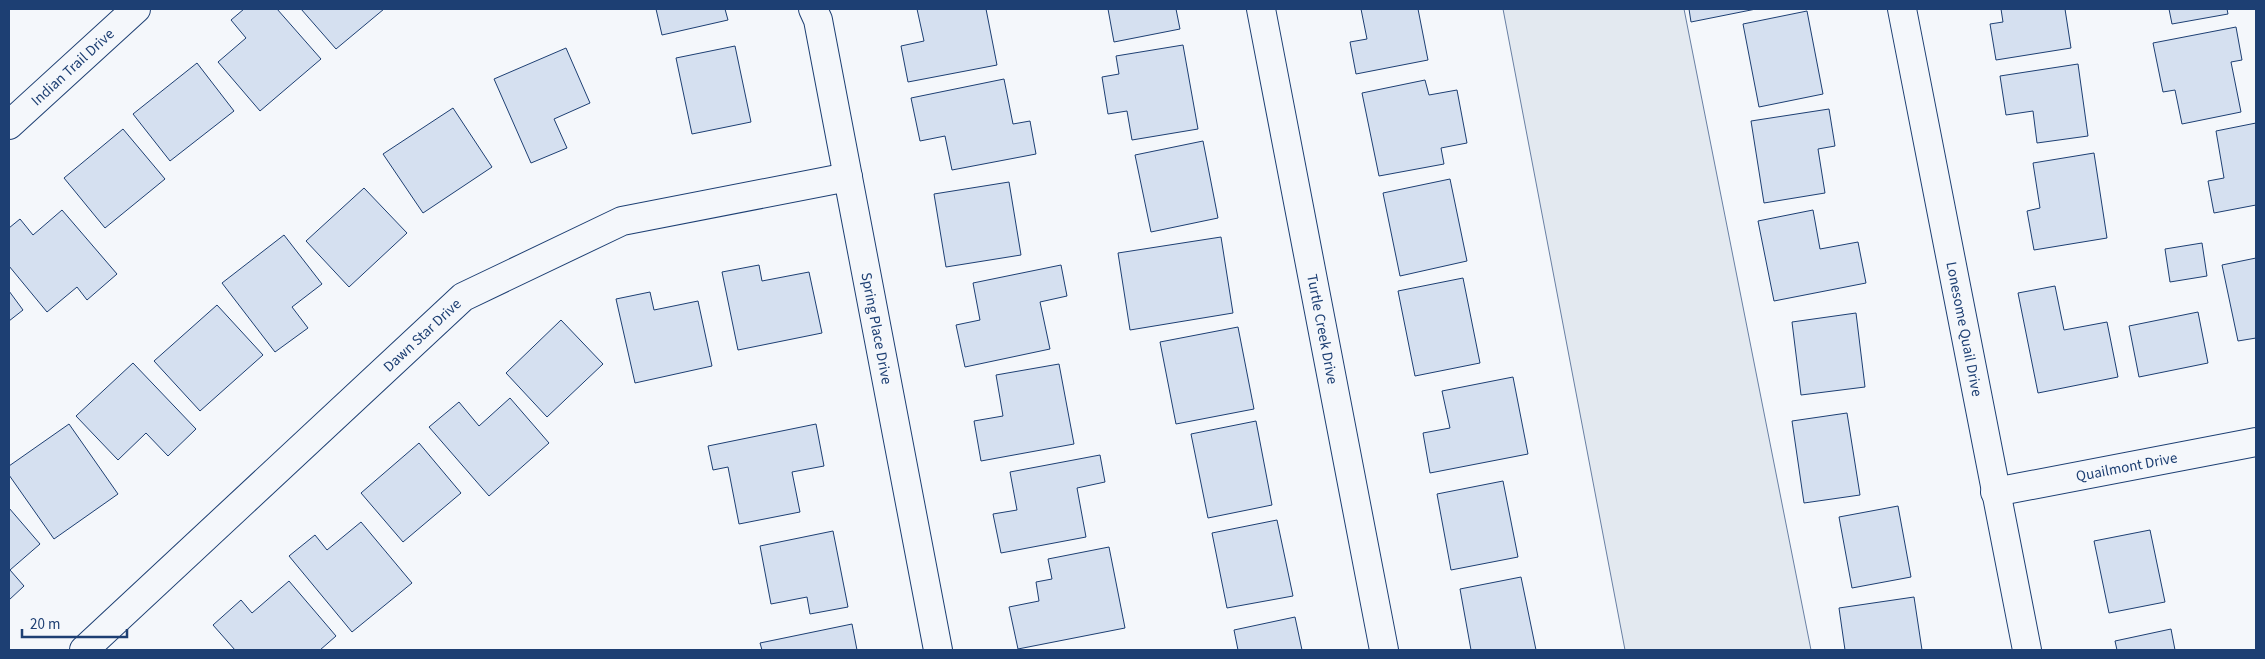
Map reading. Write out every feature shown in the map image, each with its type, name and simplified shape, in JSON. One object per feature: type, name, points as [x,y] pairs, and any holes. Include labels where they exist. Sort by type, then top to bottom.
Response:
[{"type":"street","name":"Indian Trail Drive","points":[[9,125],[136,9]]},
{"type":"street","name":"Spring Place Drive","points":[[814,9],[818,20],[938,650]]},
{"type":"street","name":"Turtle Creek Drive","points":[[1260,9],[1384,650]]},
{"type":"street","name":"Lonesome Quail Drive","points":[[1902,9],[2026,650]]},
{"type":"street","name":"Dawn Star Drive","points":[[84,650],[464,297],[622,222],[848,177]]},
{"type":"street","name":"Quailmont Drive","points":[[1996,492],[2256,442]]},
{"type":"shaded area","points":[[1503,9],[1684,9],[1811,650],[1625,650]]},
{"type":"building","points":[[244,9],[277,9],[321,59],[260,111],[218,62],[246,38],[231,20]]},
{"type":"building","points":[[301,9],[384,9],[336,49]]},
{"type":"building","points":[[656,9],[725,9],[728,20],[662,35]]},
{"type":"building","points":[[917,9],[986,9],[997,65],[908,82],[901,46],[924,41]]},
{"type":"building","points":[[1108,9],[1176,9],[1180,29],[1114,42]]},
{"type":"building","points":[[1361,9],[1418,9],[1428,60],[1356,74],[1350,42],[1367,39]]},
{"type":"building","points":[[1689,9],[1756,9],[1691,22]]},
{"type":"building","points":[[2001,9],[2065,9],[2071,48],[1996,60],[1990,24],[2003,22]]},
{"type":"building","points":[[2169,9],[2227,9],[2228,14],[2172,24]]},
{"type":"building","points":[[1807,11],[1823,94],[1759,107],[1743,24]]},
{"type":"building","points":[[2236,27],[2242,60],[2231,62],[2241,112],[2182,124],[2175,90],[2163,92],[2153,43]]},
{"type":"building","points":[[1183,45],[1198,129],[1132,140],[1127,111],[1108,114],[1102,77],[1119,74],[1116,56]]},
{"type":"building","points":[[735,46],[751,122],[692,134],[676,58]]},
{"type":"building","points":[[566,48],[590,103],[554,119],[567,148],[531,163],[494,79]]},
{"type":"building","points":[[197,63],[234,111],[170,161],[133,114]]},
{"type":"building","points":[[2078,64],[2088,136],[2037,143],[2033,111],[2006,115],[2000,76]]},
{"type":"building","points":[[1004,79],[1013,124],[1030,121],[1036,154],[952,170],[945,136],[920,141],[911,98]]},
{"type":"building","points":[[1425,80],[1429,95],[1457,90],[1467,143],[1441,148],[1444,164],[1379,176],[1362,93]]},
{"type":"building","points":[[453,108],[492,167],[423,213],[383,154]]},
{"type":"building","points":[[1829,109],[1835,146],[1818,149],[1825,193],[1764,203],[1751,121]]},
{"type":"building","points":[[2256,123],[2256,205],[2214,213],[2208,181],[2224,178],[2216,131]]},
{"type":"building","points":[[123,129],[165,179],[105,228],[64,178]]},
{"type":"building","points":[[1203,141],[1218,218],[1151,232],[1135,155]]},
{"type":"building","points":[[2094,153],[2107,238],[2034,250],[2027,211],[2040,208],[2033,163]]},
{"type":"building","points":[[1450,179],[1467,261],[1400,276],[1383,193]]},
{"type":"building","points":[[1009,182],[1021,255],[946,267],[934,194]]},
{"type":"building","points":[[364,188],[407,233],[349,287],[306,241]]},
{"type":"building","points":[[62,210],[117,274],[87,300],[77,287],[47,312],[9,266],[9,228],[20,219],[33,235]]},
{"type":"building","points":[[1813,210],[1820,249],[1858,242],[1866,283],[1774,301],[1758,221]]},
{"type":"building","points":[[284,235],[322,284],[292,307],[308,328],[275,352],[222,283]]},
{"type":"building","points":[[1221,237],[1233,313],[1130,330],[1118,253]]},
{"type":"building","points":[[2202,243],[2207,276],[2170,282],[2165,249]]},
{"type":"building","points":[[2256,258],[2256,338],[2238,341],[2222,265]]},
{"type":"building","points":[[759,265],[762,281],[809,272],[822,333],[738,350],[722,272]]},
{"type":"building","points":[[1061,265],[1067,296],[1040,302],[1050,349],[965,367],[956,325],[980,320],[973,283]]},
{"type":"building","points":[[1463,278],[1480,363],[1415,376],[1398,291]]},
{"type":"building","points":[[2055,286],[2064,330],[2107,322],[2118,377],[2038,393],[2018,293]]},
{"type":"building","points":[[9,291],[23,310],[9,321]]},
{"type":"building","points":[[650,292],[654,310],[698,301],[712,366],[635,383],[616,299]]},
{"type":"building","points":[[217,305],[263,355],[200,411],[154,361]]},
{"type":"building","points":[[2198,312],[2208,363],[2139,377],[2129,326]]},
{"type":"building","points":[[1856,313],[1865,387],[1801,395],[1792,322]]},
{"type":"building","points":[[561,320],[603,364],[547,417],[506,373]]},
{"type":"building","points":[[1238,327],[1254,409],[1176,424],[1160,342]]},
{"type":"building","points":[[133,363],[196,429],[168,456],[146,433],[118,460],[76,416]]},
{"type":"building","points":[[1059,364],[1074,444],[981,461],[974,421],[1003,416],[996,375]]},
{"type":"building","points":[[1513,377],[1528,454],[1430,473],[1423,433],[1450,428],[1442,391]]},
{"type":"building","points":[[510,398],[549,443],[489,496],[429,427],[459,402],[479,426]]},
{"type":"building","points":[[1847,413],[1860,495],[1804,503],[1792,421]]},
{"type":"building","points":[[1256,421],[1272,505],[1208,518],[1191,434]]},
{"type":"building","points":[[69,424],[118,494],[54,539],[9,475],[9,466]]},
{"type":"building","points":[[816,424],[824,466],[792,472],[800,512],[739,524],[728,467],[713,470],[708,446]]},
{"type":"building","points":[[419,443],[461,493],[403,542],[361,493]]},
{"type":"building","points":[[1100,455],[1105,482],[1077,488],[1086,537],[1001,553],[993,514],[1017,510],[1010,472]]},
{"type":"building","points":[[1503,481],[1518,557],[1451,570],[1437,494]]},
{"type":"building","points":[[1898,506],[1911,577],[1852,588],[1839,517]]},
{"type":"building","points":[[9,508],[40,544],[10,570],[24,586],[9,600]]},
{"type":"building","points":[[1277,520],[1293,596],[1227,608],[1212,533]]},
{"type":"building","points":[[361,522],[412,583],[352,632],[289,556],[315,535],[327,550]]},
{"type":"building","points":[[2150,530],[2165,602],[2109,613],[2094,541]]},
{"type":"building","points":[[833,531],[848,607],[810,614],[807,597],[771,604],[760,546]]},
{"type":"building","points":[[1109,547],[1125,628],[1018,649],[1009,607],[1039,601],[1036,582],[1052,579],[1048,559]]},
{"type":"building","points":[[1521,577],[1536,650],[1471,650],[1460,589]]},
{"type":"building","points":[[289,581],[336,636],[320,650],[235,650],[213,625],[241,600],[252,613]]},
{"type":"building","points":[[1914,597],[1922,650],[1845,650],[1839,608]]},
{"type":"building","points":[[1295,617],[1302,650],[1238,650],[1234,630]]},
{"type":"building","points":[[852,624],[857,650],[762,650],[760,643]]},
{"type":"building","points":[[2171,629],[2175,650],[2117,650],[2115,641]]}]
